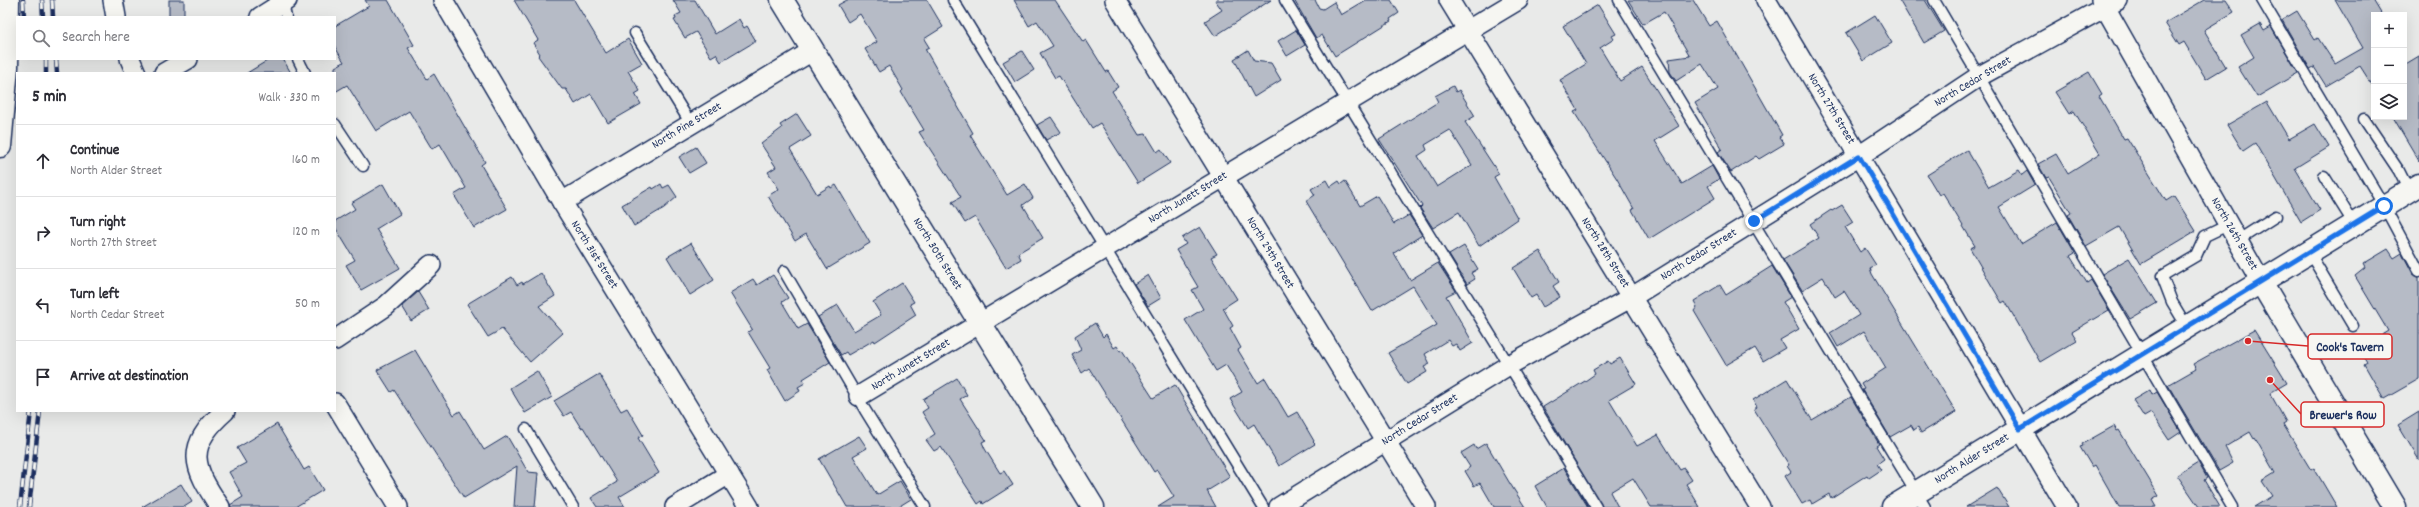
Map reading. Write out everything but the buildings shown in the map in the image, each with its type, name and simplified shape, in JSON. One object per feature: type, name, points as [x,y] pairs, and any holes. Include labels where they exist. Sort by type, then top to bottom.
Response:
[{"type":"street","points":[[0,146],[7,67],[8,0]]},
{"type":"street","points":[[113,0],[116,16]]},
{"type":"street","name":"North 31st Street","points":[[443,0],[562,202],[750,507]]},
{"type":"street","name":"North 30th Street","points":[[782,0],[1093,507]]},
{"type":"street","name":"North 29th Street","points":[[1114,0],[1426,507]]},
{"type":"street","name":"North 28th Street","points":[[1449,0],[1760,507]]},
{"type":"street","name":"North Junett Street","points":[[859,396],[1518,0]]},
{"type":"street","name":"North 27th Street","points":[[1766,0],[2067,507]]},
{"type":"street","name":"North Cedar Street","points":[[1279,507],[1509,365],[1632,297],[1859,156],[1978,77],[2108,3]]},
{"type":"street","name":"North 26th Street","points":[[2108,3],[2237,241],[2395,507]]},
{"type":"street","points":[[262,16],[285,7]]},
{"type":"street","name":"North Pine Street","points":[[562,202],[812,51]]},
{"type":"street","points":[[130,60],[136,72]]},
{"type":"street","points":[[166,72],[186,60]]},
{"type":"street","name":"North Alder Street","points":[[1894,507],[1921,500],[2020,429],[2414,188]]},
{"type":"street","points":[[336,339],[386,306],[431,265]]},
{"type":"street","points":[[336,405],[398,507]]},
{"type":"street","points":[[220,507],[198,471],[196,455],[200,442],[224,412]]},
{"type":"street","points":[[675,507],[729,474]]},
{"type":"lane","points":[[953,0],[1263,507]]},
{"type":"lane","points":[[1285,0],[1596,507]]},
{"type":"lane","points":[[1619,0],[1754,221],[1921,500]]},
{"type":"lane","points":[[1934,0],[2232,507]]},
{"type":"lane","points":[[2262,0],[2384,206],[2419,270]]},
{"type":"lane","points":[[635,33],[691,124]]},
{"type":"lane","points":[[298,60],[304,72]]},
{"type":"lane","points":[[2364,119],[2399,171],[2414,188]]},
{"type":"lane","points":[[336,126],[363,166]]},
{"type":"lane","points":[[2324,176],[2354,224]]},
{"type":"lane","points":[[2237,241],[2276,216]]},
{"type":"lane","points":[[2187,327],[2172,302],[2162,276],[2196,256],[2205,236],[2228,224]]},
{"type":"lane","points":[[2310,252],[2353,326]]},
{"type":"lane","points":[[784,271],[859,396],[865,410],[925,507]]},
{"type":"lane","points":[[526,429],[574,507]]},
{"type":"railway","points":[[23,0],[24,16]]},
{"type":"railway","points":[[42,0],[43,16]]},
{"type":"railway","points":[[52,0],[53,16]]},
{"type":"railway","points":[[46,60],[46,72]]},
{"type":"railway","points":[[56,60],[57,72]]},
{"type":"railway","points":[[20,507],[31,412]]},
{"type":"railway","points":[[29,507],[40,412]]},
{"type":"place","name":"Cook's Tavern","points":[[2248,341]]},
{"type":"place","name":"Brewer's Row","points":[[2270,380]]},
{"type":"route","points":[[1754,221],[1859,156],[2020,429],[2384,206]]}]
